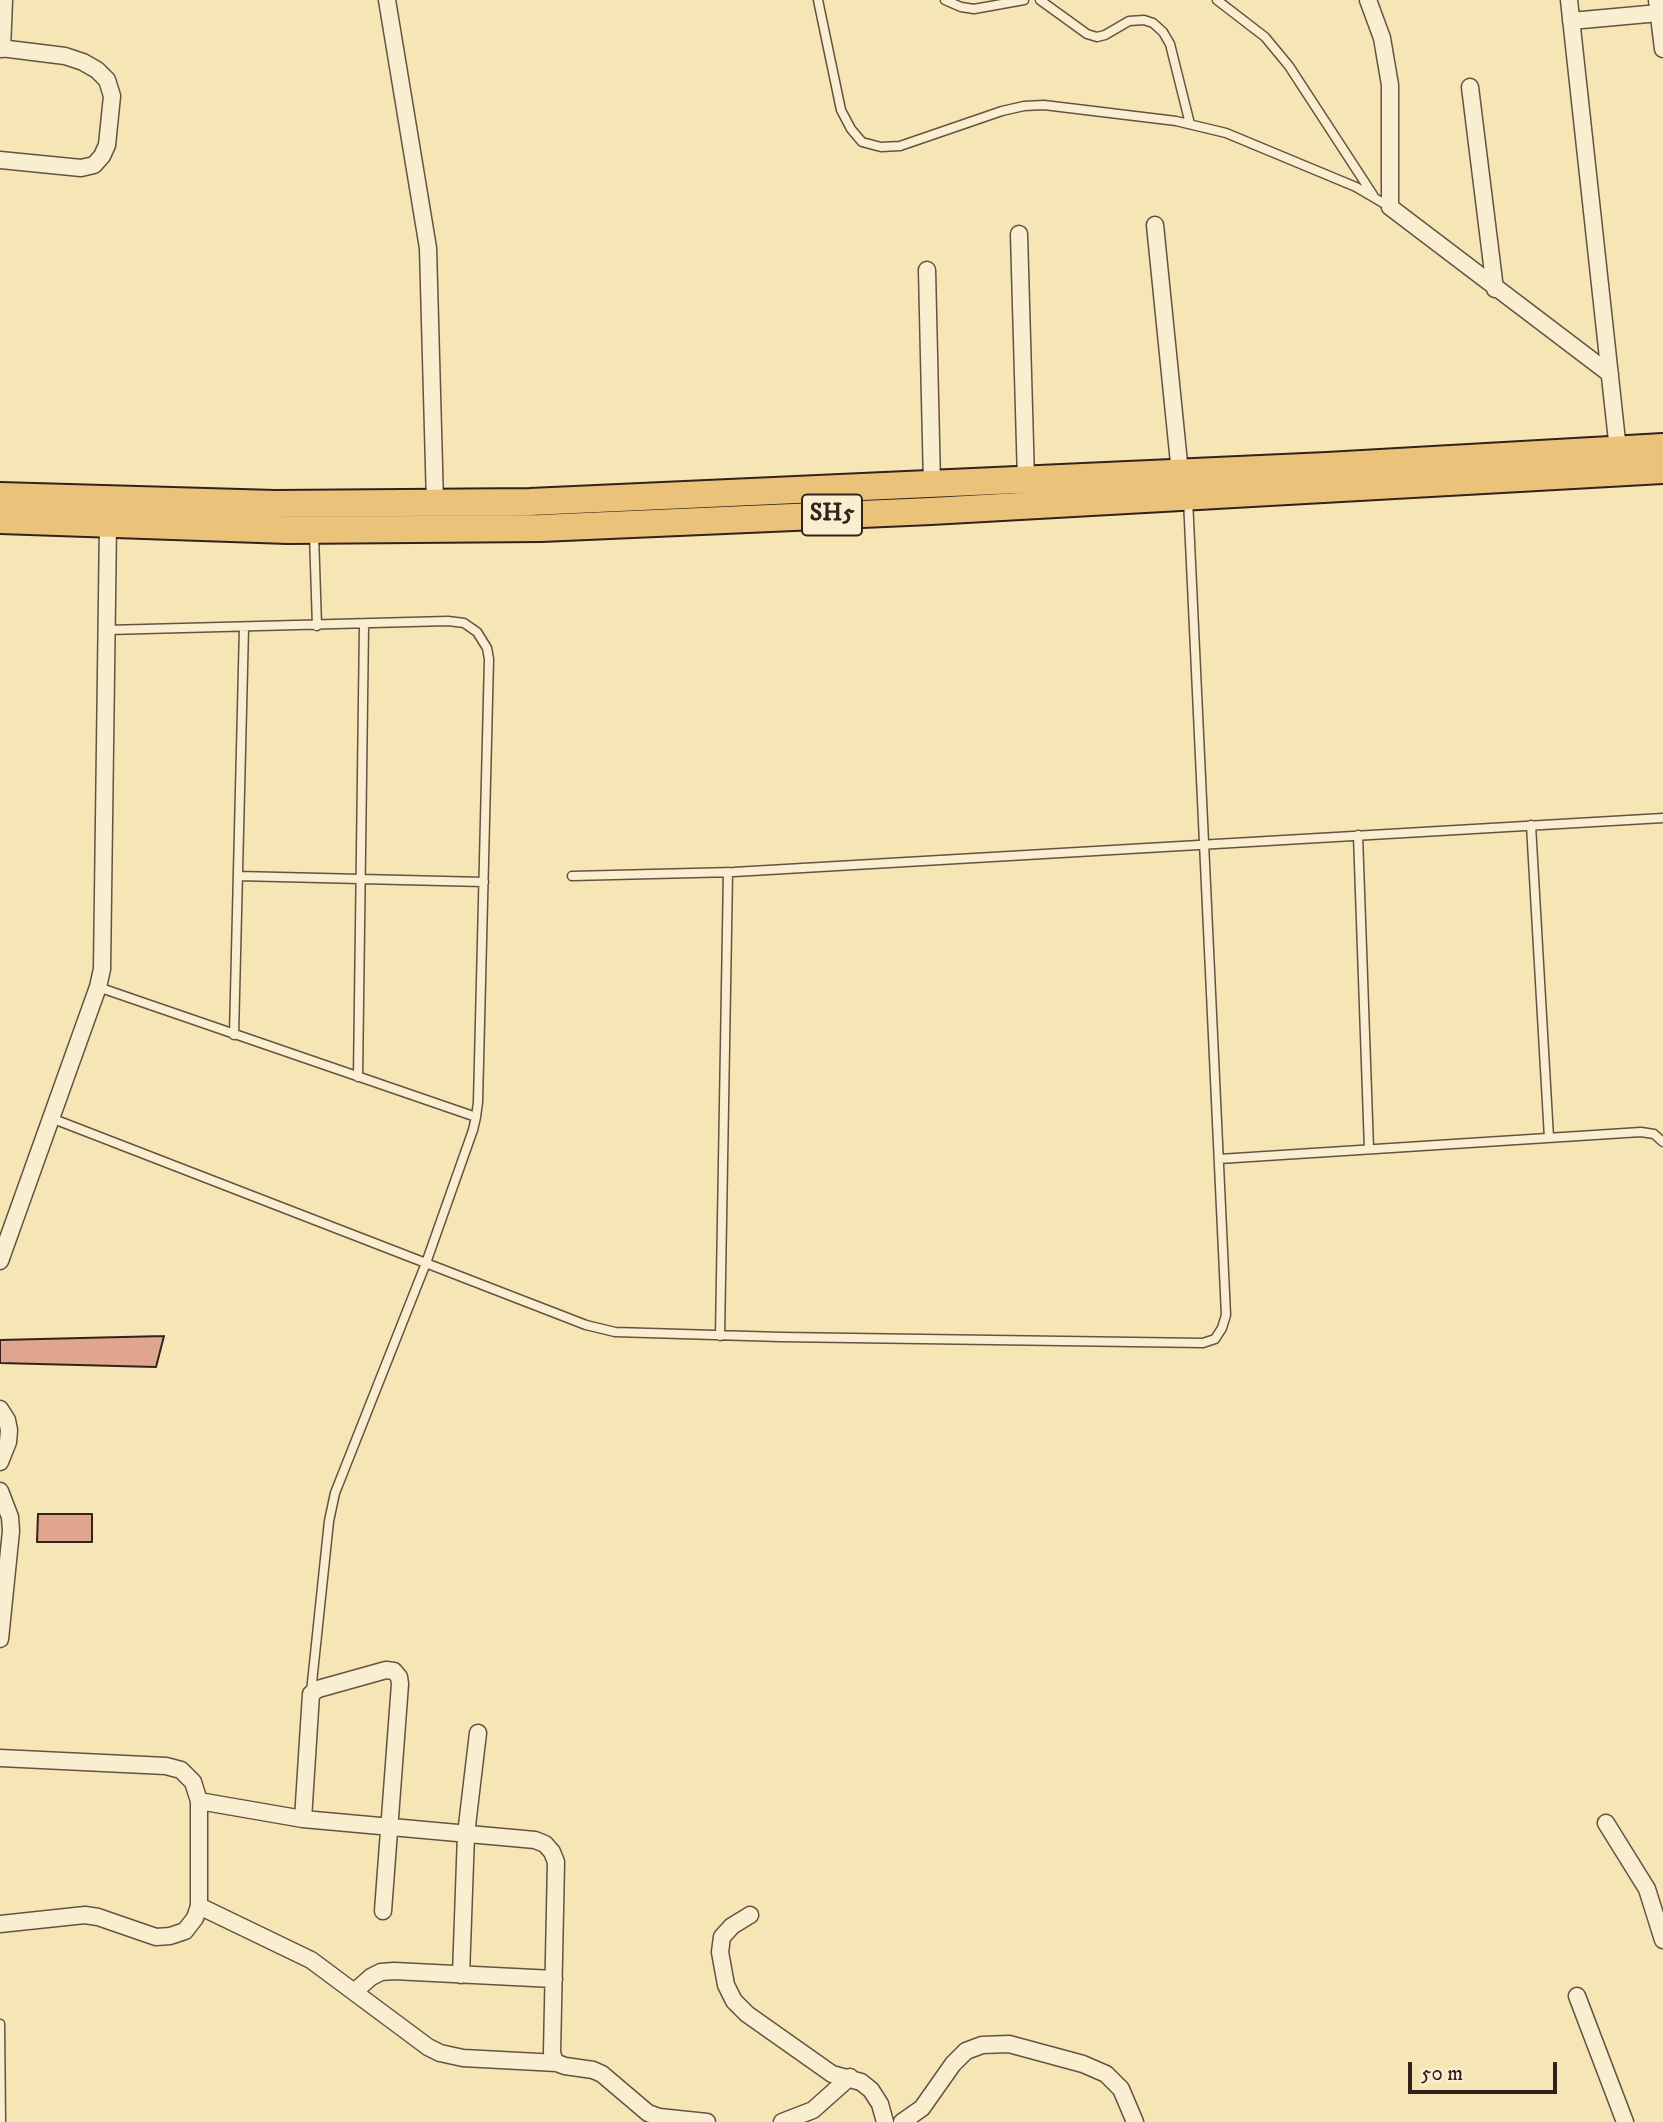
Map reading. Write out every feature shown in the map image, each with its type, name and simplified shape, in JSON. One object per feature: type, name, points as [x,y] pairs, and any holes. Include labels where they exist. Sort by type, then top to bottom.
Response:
[{"type":"main road","name":"SH5","points":[[0,520],[314,530],[541,528],[931,511],[1185,481],[1663,447]]},
{"type":"main road","name":"SH5","points":[[0,496],[275,504],[530,502],[1026,480],[1185,481],[1663,470]]},
{"type":"street","points":[[0,160],[81,168],[94,165],[103,156],[107,145],[113,96],[107,80],[83,61],[65,56],[1,48],[4,0]]},
{"type":"street","points":[[387,0],[428,248],[435,503]]},
{"type":"street","points":[[1368,0],[1382,38],[1390,85],[1390,207],[1610,374]]},
{"type":"street","points":[[1569,0],[1618,450]]},
{"type":"street","points":[[1571,21],[1658,7],[1663,48]]},
{"type":"street","points":[[1470,87],[1496,289]]},
{"type":"street","points":[[1155,225],[1185,481]]},
{"type":"street","points":[[1019,234],[1026,480]]},
{"type":"street","points":[[927,270],[932,484]]},
{"type":"street","points":[[0,1261],[98,988],[102,969],[108,524]]},
{"type":"street","points":[[0,1409],[7,1420],[9,1430],[8,1442],[0,1462]]},
{"type":"street","points":[[0,1491],[10,1517],[10,1531],[0,1639]]},
{"type":"street","points":[[303,1819],[311,1694],[318,1689],[386,1670],[394,1671],[399,1677],[383,1911]]},
{"type":"street","points":[[461,1975],[466,1834],[478,1733]]},
{"type":"street","points":[[0,1758],[166,1766],[181,1770],[193,1782],[199,1801],[200,1906],[185,1931],[170,1936],[156,1937],[85,1915],[0,1924]]},
{"type":"street","points":[[199,1801],[303,1819],[536,1840],[545,1844],[556,1862],[552,2053],[557,2063]]},
{"type":"street","points":[[1605,1823],[1643,1881],[1663,1940]]},
{"type":"street","points":[[200,1906],[299,1953],[428,2048],[463,2058],[557,2063],[593,2070],[602,2074],[648,2113],[659,2117],[707,2122]]},
{"type":"street","points":[[750,1915],[732,1926],[722,1937],[720,1952],[726,1985],[734,2001],[747,2014],[832,2074],[861,2081],[872,2090],[880,2104],[885,2122]]},
{"type":"street","points":[[354,1992],[381,1972],[554,1979]]},
{"type":"street","points":[[1577,1996],[1625,2122]]},
{"type":"street","points":[[902,2122],[922,2108],[953,2064],[966,2051],[982,2045],[1009,2044],[1083,2064],[1106,2074],[1121,2089],[1135,2122]]},
{"type":"street","points":[[782,2122],[813,2110],[850,2077]]},
{"type":"lane","points":[[818,0],[842,110],[851,129],[862,142],[881,147],[900,146],[1002,111],[1044,105],[1190,124],[1226,134],[1373,196],[1390,207]]},
{"type":"lane","points":[[945,0],[974,9],[1024,0]]},
{"type":"lane","points":[[1040,0],[1087,34],[1097,37],[1129,21],[1144,20],[1153,23],[1163,32],[1170,44],[1190,124]]},
{"type":"lane","points":[[1217,0],[1265,37],[1289,66],[1373,196]]},
{"type":"lane","points":[[51,1118],[586,1325],[615,1332],[1203,1343],[1215,1339],[1226,1315],[1185,481]]},
{"type":"lane","points":[[314,530],[317,626]]},
{"type":"lane","points":[[107,630],[447,621],[464,623],[477,632],[487,648],[489,659],[484,882],[476,1117],[426,1263],[331,1508],[311,1694]]},
{"type":"lane","points":[[358,1077],[364,625]]},
{"type":"lane","points":[[234,1035],[244,627]]},
{"type":"lane","points":[[572,876],[728,872],[1663,818]]},
{"type":"lane","points":[[1531,825],[1549,1138]]},
{"type":"lane","points":[[1358,835],[1369,1149]]},
{"type":"lane","points":[[720,1336],[728,872]]},
{"type":"lane","points":[[238,876],[484,882]]},
{"type":"lane","points":[[98,988],[476,1117]]},
{"type":"lane","points":[[1219,1159],[1641,1132],[1654,1134],[1663,1142]]},
{"type":"lane","points":[[0,2024],[1,2122]]},
{"type":"building","points":[[164,1336],[156,1367],[0,1363],[0,1340]]},
{"type":"building","points":[[38,1514],[92,1514],[92,1542],[37,1542]]}]
